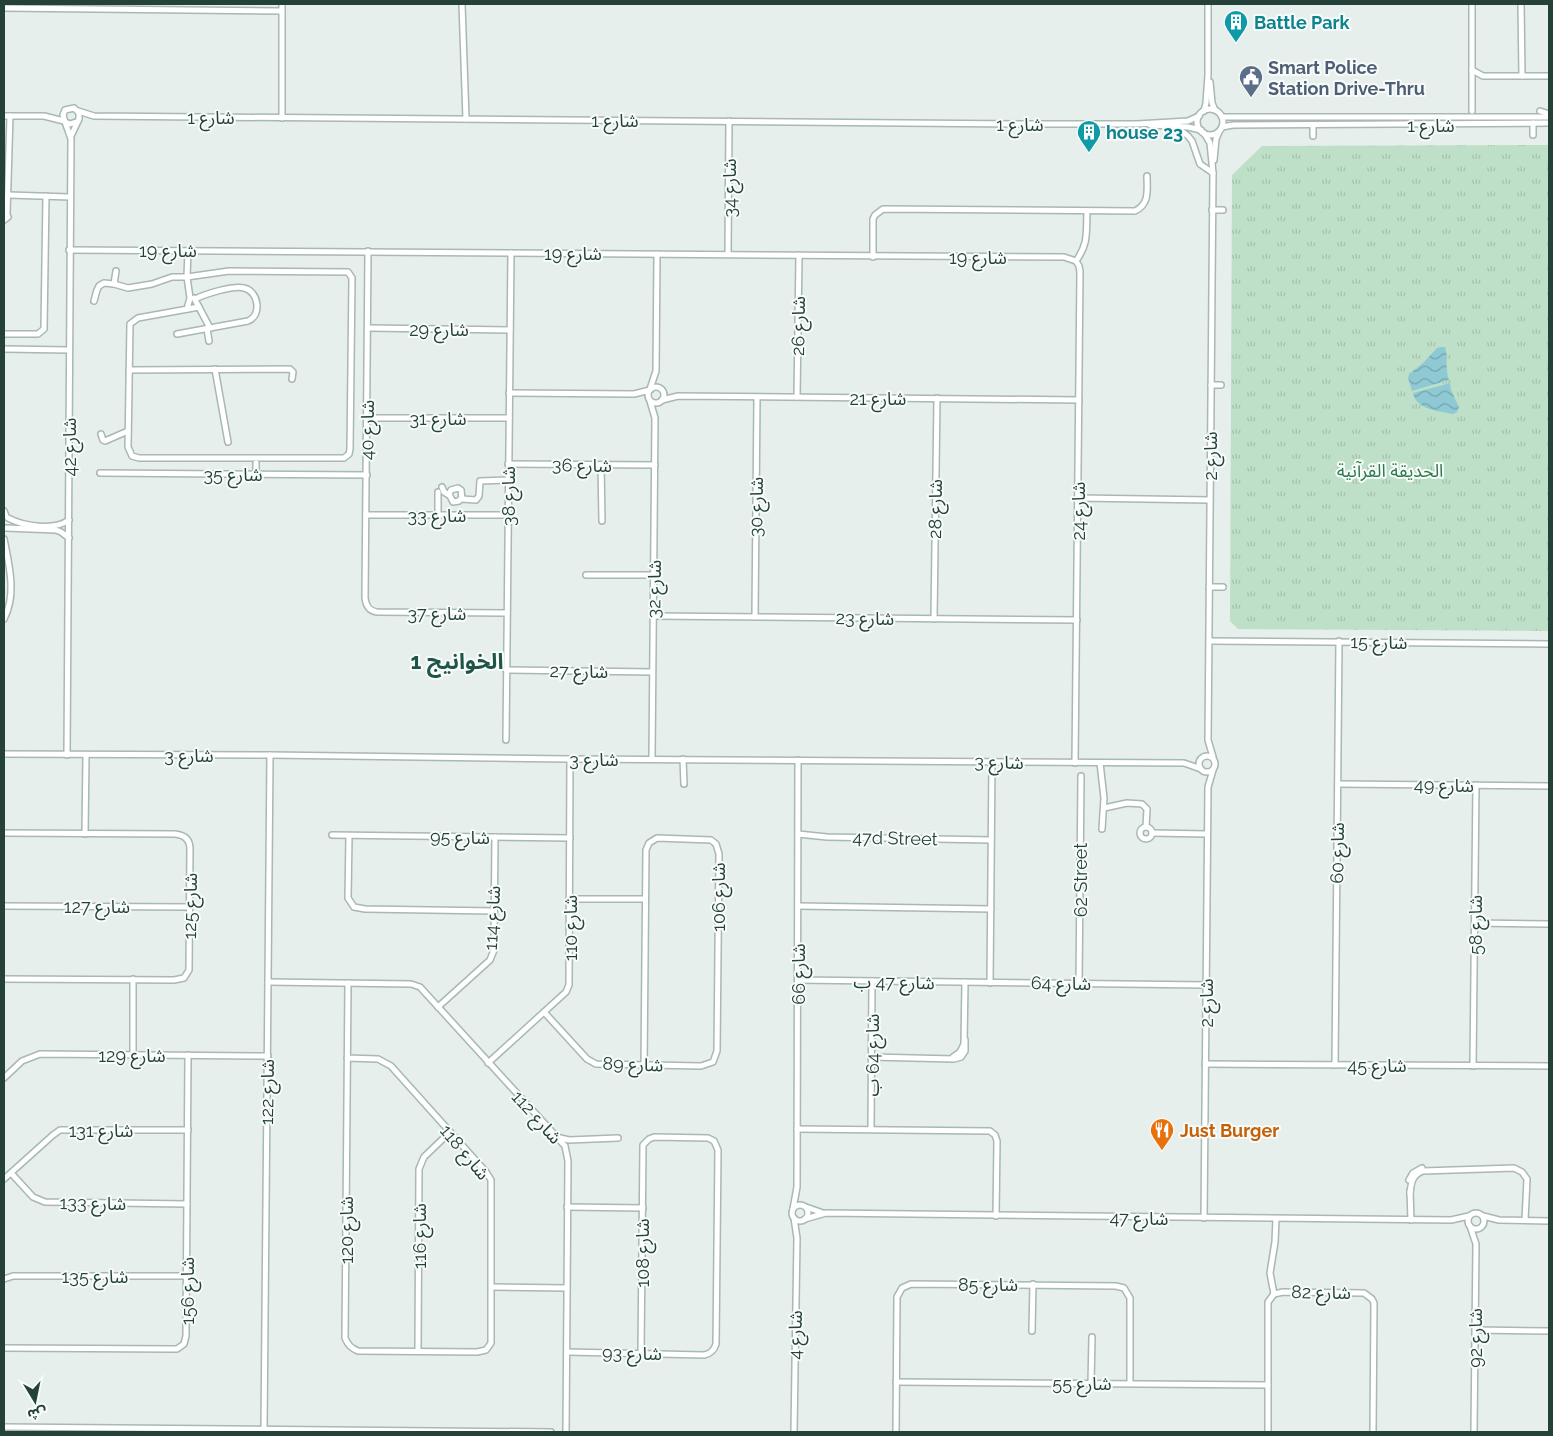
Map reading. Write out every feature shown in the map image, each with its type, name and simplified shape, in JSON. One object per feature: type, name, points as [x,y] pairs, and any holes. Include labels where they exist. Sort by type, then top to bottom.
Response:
[{"type":"street","points":[[282,4],[282,118]]},
{"type":"street","points":[[462,4],[466,119]]},
{"type":"street","points":[[1208,4],[1206,104],[1204,111],[1199,116],[1198,122],[1202,132],[1211,135],[1220,129],[1222,117],[1212,103],[1208,75]]},
{"type":"street","points":[[1472,4],[1472,111]]},
{"type":"street","points":[[1521,4],[1522,76]]},
{"type":"street","points":[[4,8],[103,7],[282,11]]},
{"type":"street","points":[[1472,70],[1482,76],[1549,76]]},
{"type":"street","points":[[1472,83],[1482,76]]},
{"type":"street","points":[[4,220],[8,218],[5,213],[7,193],[7,116],[44,116],[70,124],[77,122],[80,115],[72,107],[44,116]]},
{"type":"street","points":[[1204,111],[1216,110]]},
{"type":"street","points":[[64,111],[65,121]]},
{"type":"street","name":"شارع 1","points":[[78,111],[94,116],[1137,124],[1193,127],[1202,132]]},
{"type":"street","points":[[1540,111],[1549,116]]},
{"type":"street","name":"شارع 1","points":[[77,122],[94,116]]},
{"type":"street","name":"شارع 1","points":[[1137,124],[1188,121],[1199,116]]},
{"type":"street","name":"شارع 1","points":[[1222,117],[1549,116]]},
{"type":"street","name":"شارع 42","points":[[65,121],[71,139]]},
{"type":"street","name":"شارع 34","points":[[728,254],[729,121]]},
{"type":"street","name":"شارع 42","points":[[67,754],[69,250],[71,139],[77,122]]},
{"type":"street","points":[[1532,123],[1532,135]]},
{"type":"street","name":"شارع 1","points":[[1220,129],[1233,125],[1549,123]]},
{"type":"street","points":[[1313,125],[1313,136]]},
{"type":"street","points":[[1176,126],[1190,138],[1200,164],[1212,172]]},
{"type":"street","name":"شارع 2","points":[[1212,172],[1216,142],[1220,129]]},
{"type":"street","name":"شارع 2","points":[[1202,132],[1210,143],[1212,172],[1208,740],[1213,757]]},
{"type":"street","points":[[873,257],[873,219],[875,215],[883,210],[1129,211],[1140,208],[1147,199],[1147,176]]},
{"type":"street","points":[[7,193],[70,197]]},
{"type":"street","points":[[4,334],[38,334],[44,329],[46,196]]},
{"type":"street","points":[[1212,210],[1223,210]]},
{"type":"street","points":[[1076,261],[1086,244],[1087,211]]},
{"type":"street","name":"شارع 19","points":[[69,250],[1064,257],[1076,261]]},
{"type":"street","points":[[187,309],[190,295],[187,277],[188,251]]},
{"type":"street","name":"شارع 40","points":[[368,251],[365,598],[368,608]]},
{"type":"street","name":"شارع 38","points":[[506,740],[511,253]]},
{"type":"street","points":[[650,401],[648,394],[656,371],[657,254]]},
{"type":"street","name":"شارع 26","points":[[797,397],[799,255]]},
{"type":"street","name":"شارع 24","points":[[1075,763],[1080,272],[1076,261]]},
{"type":"street","points":[[114,284],[116,271]]},
{"type":"street","points":[[94,300],[101,284],[114,284],[128,288],[152,284],[172,276],[187,277],[229,271],[345,271],[351,275],[349,454],[344,458],[256,460],[136,458],[132,456],[128,450],[129,327],[132,321],[138,318],[199,307]]},
{"type":"street","points":[[177,334],[251,320],[257,311],[254,296],[247,288],[240,287],[195,299]]},
{"type":"street","points":[[190,295],[195,299],[208,328],[209,341]]},
{"type":"street","name":"شارع 29","points":[[368,328],[510,330]]},
{"type":"street","points":[[4,350],[69,350]]},
{"type":"street","points":[[215,369],[228,442]]},
{"type":"street","points":[[129,370],[290,369],[292,379]]},
{"type":"street","points":[[634,394],[656,404],[662,401],[664,394],[656,371]]},
{"type":"street","points":[[1210,385],[1221,385]]},
{"type":"street","points":[[509,393],[634,394],[656,387],[662,390]]},
{"type":"street","name":"شارع 21","points":[[662,390],[678,396]]},
{"type":"street","name":"شارع 21","points":[[662,401],[678,396],[1078,400]]},
{"type":"street","name":"شارع 30","points":[[755,617],[757,397]]},
{"type":"street","name":"شارع 28","points":[[934,619],[937,398]]},
{"type":"street","name":"شارع 32","points":[[650,401],[655,418],[652,759]]},
{"type":"street","name":"شارع 32","points":[[655,418],[662,401]]},
{"type":"street","name":"شارع 31","points":[[367,418],[509,418]]},
{"type":"street","points":[[101,434],[105,441],[128,431]]},
{"type":"street","points":[[256,460],[256,474]]},
{"type":"street","name":"شارع 36","points":[[508,464],[655,465]]},
{"type":"street","points":[[602,465],[602,521]]},
{"type":"street","name":"شارع 35","points":[[100,473],[366,475]]},
{"type":"street","points":[[449,495],[451,490],[458,488],[461,490],[464,500],[478,499],[480,481],[508,480]]},
{"type":"street","points":[[442,487],[451,500],[456,502]]},
{"type":"street","points":[[438,492],[438,515]]},
{"type":"street","points":[[456,502],[462,497]]},
{"type":"street","points":[[1078,498],[1210,500]]},
{"type":"street","points":[[456,502],[456,515]]},
{"type":"street","points":[[5,515],[22,524],[32,525],[56,526],[69,520]]},
{"type":"street","points":[[5,515],[9,524],[5,529]]},
{"type":"street","name":"شارع 33","points":[[366,515],[508,516]]},
{"type":"street","points":[[5,529],[56,530],[69,538]]},
{"type":"street","points":[[4,540],[11,594],[4,619]]},
{"type":"street","points":[[586,575],[654,575]]},
{"type":"street","points":[[1209,587],[1222,587]]},
{"type":"street","name":"شارع 37","points":[[368,608],[377,612],[507,613]]},
{"type":"street","name":"شارع 23","points":[[653,616],[1077,620]]},
{"type":"street","name":"شارع 15","points":[[1209,641],[1549,644]]},
{"type":"street","name":"شارع 60","points":[[1335,1065],[1339,641]]},
{"type":"street","name":"شارع 27","points":[[506,670],[652,672]]},
{"type":"street","name":"شارع 2","points":[[1202,757],[1208,740]]},
{"type":"street","name":"شارع 3","points":[[4,754],[270,754],[570,759],[1075,763],[1184,763],[1202,757]]},
{"type":"street","name":"شارع 122","points":[[264,1430],[270,754]]},
{"type":"street","points":[[85,834],[86,755]]},
{"type":"street","points":[[1209,755],[1213,757],[1216,764],[1212,770],[1208,772],[1202,770],[1199,763],[1202,757],[1209,755]]},
{"type":"street","name":"شارع 110","points":[[488,1063],[566,992],[569,985],[570,759]]},
{"type":"street","points":[[683,759],[684,784]]},
{"type":"street","name":"شارع 66","points":[[793,1209],[797,1187],[798,760]]},
{"type":"street","points":[[990,982],[992,762]]},
{"type":"street","points":[[1100,763],[1104,808],[1102,829]]},
{"type":"street","name":"شارع 3","points":[[1184,763],[1202,770]]},
{"type":"street","name":"شارع 2","points":[[1202,770],[1208,787]]},
{"type":"street","name":"شارع 2","points":[[1204,1218],[1207,834],[1208,787],[1212,770]]},
{"type":"street","name":"62 Street","points":[[1079,984],[1081,776]]},
{"type":"street","name":"شارع 49","points":[[1338,784],[1549,786]]},
{"type":"street","name":"شارع 58","points":[[1473,1066],[1476,785]]},
{"type":"street","points":[[1104,808],[1127,803],[1142,804],[1147,809],[1146,827]]},
{"type":"street","points":[[1146,827],[1151,828],[1150,839],[1141,838],[1141,829],[1146,827]]},
{"type":"street","name":"شارع 125","points":[[4,833],[176,834],[185,836],[190,845],[189,966],[187,975],[179,980],[4,978]]},
{"type":"street","points":[[1152,833],[1207,834]]},
{"type":"street","name":"47d Street","points":[[798,834],[827,837],[991,840]]},
{"type":"street","name":"شارع 95","points":[[332,835],[570,838]]},
{"type":"street","points":[[349,836],[348,898],[354,907],[365,909],[494,911]]},
{"type":"street","name":"شارع 114","points":[[438,1006],[490,960],[492,955],[494,945],[495,837]]},
{"type":"street","name":"شارع 106","points":[[644,1066],[646,850],[653,840],[657,838],[708,839],[716,844],[718,850],[717,1052],[712,1062]]},
{"type":"street","points":[[570,899],[645,899]]},
{"type":"street","name":"شارع 127","points":[[4,906],[189,906]]},
{"type":"street","points":[[798,906],[991,909]]},
{"type":"street","points":[[1475,923],[1549,924]]},
{"type":"street","points":[[133,1055],[134,979]]},
{"type":"street","name":"شارع 47 ب","points":[[798,980],[990,982]]},
{"type":"street","name":"شارع 64 ب","points":[[871,1129],[872,981]]},
{"type":"street","name":"شارع 112","points":[[268,982],[415,985],[423,990],[438,1006],[565,1146],[567,1153],[568,1207],[566,1432]]},
{"type":"street","points":[[872,1057],[958,1058],[963,1055],[966,1048],[965,982]]},
{"type":"street","name":"شارع 64","points":[[990,982],[1206,985]]},
{"type":"street","name":"شارع 120","points":[[348,984],[345,1338],[350,1346],[358,1351],[477,1352]]},
{"type":"street","name":"شارع 89","points":[[544,1012],[592,1063],[599,1065],[705,1066],[712,1062]]},
{"type":"street","name":"شارع 129","points":[[4,1078],[22,1061],[40,1054],[268,1056]]},
{"type":"street","name":"شارع 156","points":[[4,1348],[177,1349],[184,1344],[186,1340],[187,1276],[188,1055]]},
{"type":"street","name":"شارع 118","points":[[347,1058],[378,1059],[387,1063],[486,1172],[491,1180],[491,1343],[486,1350],[477,1352]]},
{"type":"street","name":"شارع 45","points":[[1205,1064],[1549,1066]]},
{"type":"street","points":[[797,1129],[993,1132],[997,1138],[996,1216]]},
{"type":"street","name":"شارع 131","points":[[4,1179],[60,1130],[188,1130]]},
{"type":"street","name":"شارع 116","points":[[418,1351],[419,1169],[424,1157],[450,1132]]},
{"type":"street","points":[[556,1136],[575,1140],[618,1138]]},
{"type":"street","name":"شارع 108","points":[[642,1353],[643,1145],[646,1140],[652,1138],[708,1138],[716,1144],[718,1150],[716,1158],[715,1336]]},
{"type":"street","points":[[567,1153],[575,1140]]},
{"type":"street","points":[[1411,1220],[1410,1194],[1412,1182],[1418,1173],[1425,1170],[1503,1169],[1514,1171],[1521,1176],[1526,1194],[1525,1220]]},
{"type":"street","name":"شارع 133","points":[[11,1173],[33,1197],[45,1202],[187,1204]]},
{"type":"street","name":"شارع 66","points":[[797,1187],[806,1207]]},
{"type":"street","points":[[799,1206],[806,1207],[808,1213],[805,1219],[799,1221],[794,1218],[793,1209],[799,1206]]},
{"type":"street","points":[[568,1207],[642,1208]]},
{"type":"street","name":"شارع 47","points":[[806,1207],[826,1213],[996,1216],[1411,1220],[1451,1220],[1469,1216]]},
{"type":"street","points":[[1499,1220],[1476,1229],[1470,1226],[1468,1220],[1469,1216],[1476,1212],[1499,1220],[1549,1221]]},
{"type":"street","name":"شارع 47","points":[[805,1219],[826,1213]]},
{"type":"street","points":[[1482,1227],[1484,1222],[1483,1216]]},
{"type":"street","name":"شارع 4","points":[[794,1218],[797,1238],[794,1432]]},
{"type":"street","name":"شارع 4","points":[[797,1238],[805,1219]]},
{"type":"street","points":[[1274,1294],[1270,1273],[1275,1242],[1276,1219]]},
{"type":"street","name":"شارع 47","points":[[1451,1220],[1470,1226]]},
{"type":"street","name":"شارع 92","points":[[1470,1226],[1476,1244]]},
{"type":"street","name":"شارع 92","points":[[1474,1432],[1476,1244],[1482,1227]]},
{"type":"street","name":"شارع 135","points":[[4,1279],[13,1276],[187,1276]]},
{"type":"street","name":"شارع 85","points":[[896,1432],[897,1297],[906,1285],[916,1283],[1120,1286],[1127,1290],[1130,1298],[1130,1383]]},
{"type":"street","points":[[1032,1331],[1033,1284]]},
{"type":"street","points":[[492,1287],[567,1288]]},
{"type":"street","name":"شارع 82","points":[[1268,1432],[1268,1302],[1278,1292],[1364,1293],[1372,1299],[1374,1303],[1373,1432]]},
{"type":"street","points":[[1475,1330],[1549,1331]]},
{"type":"street","name":"شارع 93","points":[[566,1352],[706,1354],[712,1352],[716,1344],[715,1336]]},
{"type":"street","points":[[1091,1383],[1092,1338]]},
{"type":"street","name":"شارع 55","points":[[896,1382],[1268,1384]]},
{"type":"street","points":[[4,1427],[46,1430],[551,1432]]},
{"type":"green space","name":"الحديقة القرآنية","points":[[1549,145],[1549,631],[1238,629],[1230,621],[1232,175],[1262,146]]},
{"type":"water","points":[[1445,347],[1446,350],[1449,380],[1412,391],[1408,378],[1409,374],[1437,348]]},
{"type":"water","points":[[1450,383],[1451,390],[1459,407],[1457,412],[1453,414],[1429,409],[1415,399],[1413,393]]},
{"type":"place","name":"Battle Park","points":[[1236,43]]},
{"type":"place","name":"Smart Police Station Drive-Thru","points":[[1251,98]]},
{"type":"place","name":"house 23","points":[[1089,153]]},
{"type":"place","name":"Just Burger","points":[[1162,1151]]},
{"type":"district","name":"الخوانيج 1","points":[[457,661]]}]
